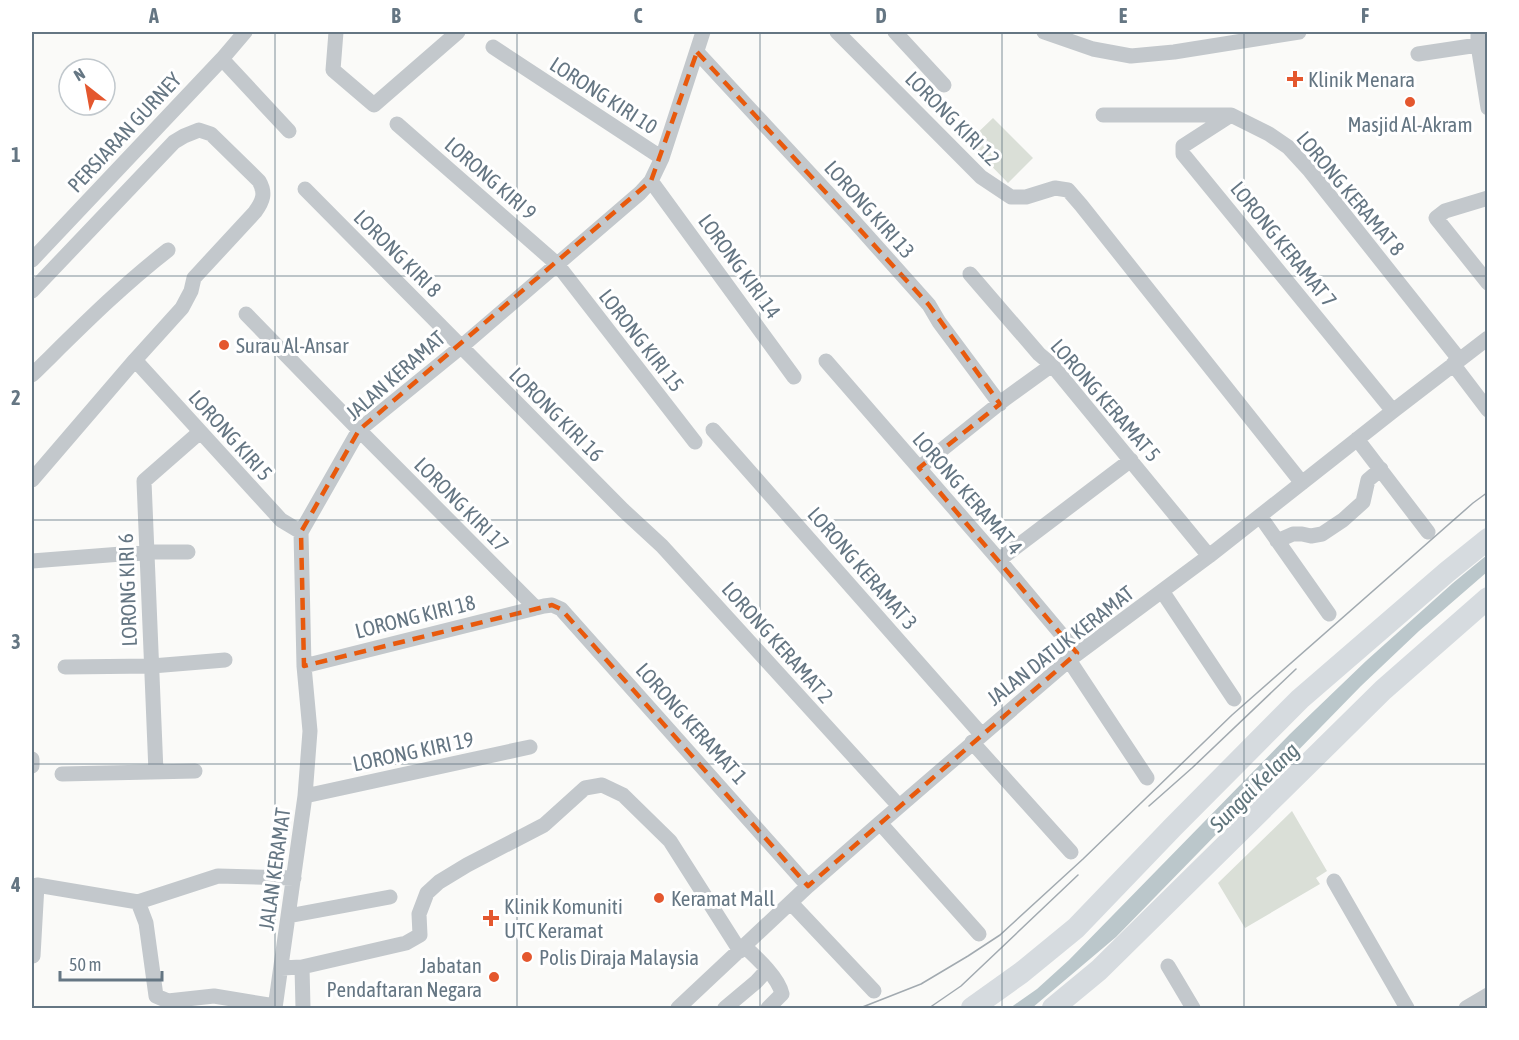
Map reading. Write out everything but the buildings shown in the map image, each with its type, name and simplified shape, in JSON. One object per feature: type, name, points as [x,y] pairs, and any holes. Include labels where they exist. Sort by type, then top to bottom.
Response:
[{"type":"highway","points":[[972,1008],[1021,973],[1076,928],[1300,699],[1488,539]]},
{"type":"highway","points":[[1053,1008],[1099,970],[1383,690],[1488,598]]},
{"type":"street","name":"PERSIARAN GURNEY","points":[[32,260],[245,32]]},
{"type":"street","points":[[336,32],[333,70],[375,105],[458,32]]},
{"type":"street","name":"JALAN KERAMAT","points":[[275,1007],[305,796],[310,731],[304,666],[301,532],[358,430],[461,347],[651,181],[662,159],[702,32]]},
{"type":"street","name":"LORONG KIRI 12","points":[[837,32],[981,177],[1011,197],[1026,197],[1055,188],[1068,190],[1302,483]]},
{"type":"street","points":[[895,32],[944,85]]},
{"type":"street","points":[[1044,32],[1093,49],[1131,56],[1174,52],[1299,32]]},
{"type":"street","points":[[1418,54],[1478,38],[1488,108]]},
{"type":"street","name":"LORONG KIRI 10","points":[[493,47],[662,159]]},
{"type":"street","name":"LORONG KIRI 13","points":[[697,52],[929,305],[1000,404]]},
{"type":"street","points":[[222,59],[289,131]]},
{"type":"street","name":"LORONG KERAMAT 8","points":[[1103,115],[1230,116],[1269,134],[1287,147],[1310,171],[1456,361],[1488,410]]},
{"type":"street","name":"LORONG KERAMAT 7","points":[[1230,116],[1184,146],[1183,154],[1393,411]]},
{"type":"street","name":"LORONG KIRI 9","points":[[397,124],[557,264]]},
{"type":"street","points":[[32,291],[174,142],[184,136],[199,130],[211,134],[259,181],[263,188],[262,202],[255,212],[194,278],[191,291],[182,308],[139,365],[32,480]]},
{"type":"street","name":"LORONG KIRI 14","points":[[651,181],[794,377]]},
{"type":"street","name":"LORONG KIRI 8","points":[[305,189],[461,347]]},
{"type":"street","points":[[1488,198],[1463,204],[1445,211],[1436,218],[1488,283]]},
{"type":"street","points":[[32,375],[124,285],[168,250]]},
{"type":"street","name":"LORONG KIRI 15","points":[[557,264],[695,442]]},
{"type":"street","name":"LORONG KERAMAT 5","points":[[970,274],[1039,354],[1052,365],[1209,556]]},
{"type":"street","name":"LORONG KIRI 17","points":[[246,314],[536,608]]},
{"type":"street","name":"JALAN DATUK KERAMAT","points":[[678,1008],[808,886],[1073,656],[1209,556],[1357,438],[1488,338]]},
{"type":"street","name":"LORONG KIRI 16","points":[[461,347],[623,510]]},
{"type":"street","name":"LORONG KERAMAT 4","points":[[826,361],[999,560],[1073,656],[1147,778]]},
{"type":"street","name":"LORONG KIRI 5","points":[[139,365],[281,520],[301,532]]},
{"type":"street","points":[[919,468],[1052,365]]},
{"type":"street","name":"LORONG KERAMAT 3","points":[[713,430],[977,738],[1071,852]]},
{"type":"street","name":"LORONG KIRI 6","points":[[156,772],[144,481],[200,432]]},
{"type":"street","points":[[1357,438],[1428,532]]},
{"type":"street","points":[[999,560],[1131,460]]},
{"type":"street","points":[[1277,540],[1293,534],[1311,536],[1322,534],[1363,502],[1368,480],[1380,469]]},
{"type":"street","name":"LORONG KERAMAT 2","points":[[623,510],[662,546],[899,806]]},
{"type":"street","points":[[1260,516],[1329,614]]},
{"type":"street","points":[[32,561],[147,552],[188,552]]},
{"type":"street","points":[[1162,591],[1234,699]]},
{"type":"street","name":"LORONG KERAMAT 1","points":[[536,608],[552,605],[561,609],[808,886]]},
{"type":"street","name":"LORONG KIRI 18","points":[[304,666],[536,608]]},
{"type":"street","points":[[65,667],[152,666],[225,660]]},
{"type":"street","name":"LORONG KIRI 19","points":[[305,796],[530,747]]},
{"type":"street","points":[[32,759],[32,766]]},
{"type":"street","points":[[62,774],[195,771]]},
{"type":"street","points":[[281,968],[302,967],[406,943],[420,935],[418,914],[427,892],[439,882],[544,825],[585,788],[602,785],[623,795],[670,841],[742,949],[763,964],[779,984],[782,994],[768,1008]]},
{"type":"street","points":[[880,823],[979,934]]},
{"type":"street","points":[[33,956],[33,920],[37,885],[138,902],[218,876],[294,878]]},
{"type":"street","points":[[1334,881],[1407,1008]]},
{"type":"street","points":[[288,916],[390,897]]},
{"type":"street","points":[[138,902],[146,923],[156,996],[168,1001],[214,996],[275,1007]]},
{"type":"street","points":[[791,903],[874,991]]},
{"type":"street","points":[[1168,966],[1193,1008]]},
{"type":"street","points":[[302,967],[303,1008]]},
{"type":"street","points":[[725,1008],[767,970]]},
{"type":"street","points":[[1466,1008],[1488,995]]},
{"type":"highlighted area","points":[[697,52],[929,305],[1000,404],[919,468],[1077,653],[808,886],[561,609],[552,605],[304,666],[301,532],[359,430],[651,181]]},
{"type":"shaded area","points":[[993,118],[1033,158],[1008,183],[968,142]]},
{"type":"shaded area","points":[[1292,811],[1327,871],[1316,878],[1320,884],[1245,928],[1218,883]]},
{"type":"water","name":"Sungai Kelang","points":[[1487,555],[1487,572],[1419,631],[1361,686],[1116,937],[1032,1008],[1010,1008],[1037,989],[1069,960],[1290,734],[1366,661]]},
{"type":"tram line","points":[[860,1008],[921,984],[1000,935],[1083,859],[1232,715],[1488,492]]},
{"type":"tram line","points":[[1149,806],[1296,669]]},
{"type":"tram line","points":[[929,1008],[961,986],[1078,875]]},
{"type":"place","name":"Klinik Menara","points":[[1295,79]]},
{"type":"place","name":"Masjid Al-Akram","points":[[1410,102]]},
{"type":"place","name":"Surau Al-Ansar","points":[[224,345]]},
{"type":"place","name":"Keramat Mall","points":[[659,898]]},
{"type":"place","name":"Klinik Komuniti UTC Keramat","points":[[491,918]]},
{"type":"place","name":"Polis Diraja Malaysia","points":[[527,957]]},
{"type":"place","name":"Jabatan Pendaftaran Negara","points":[[494,977]]}]
